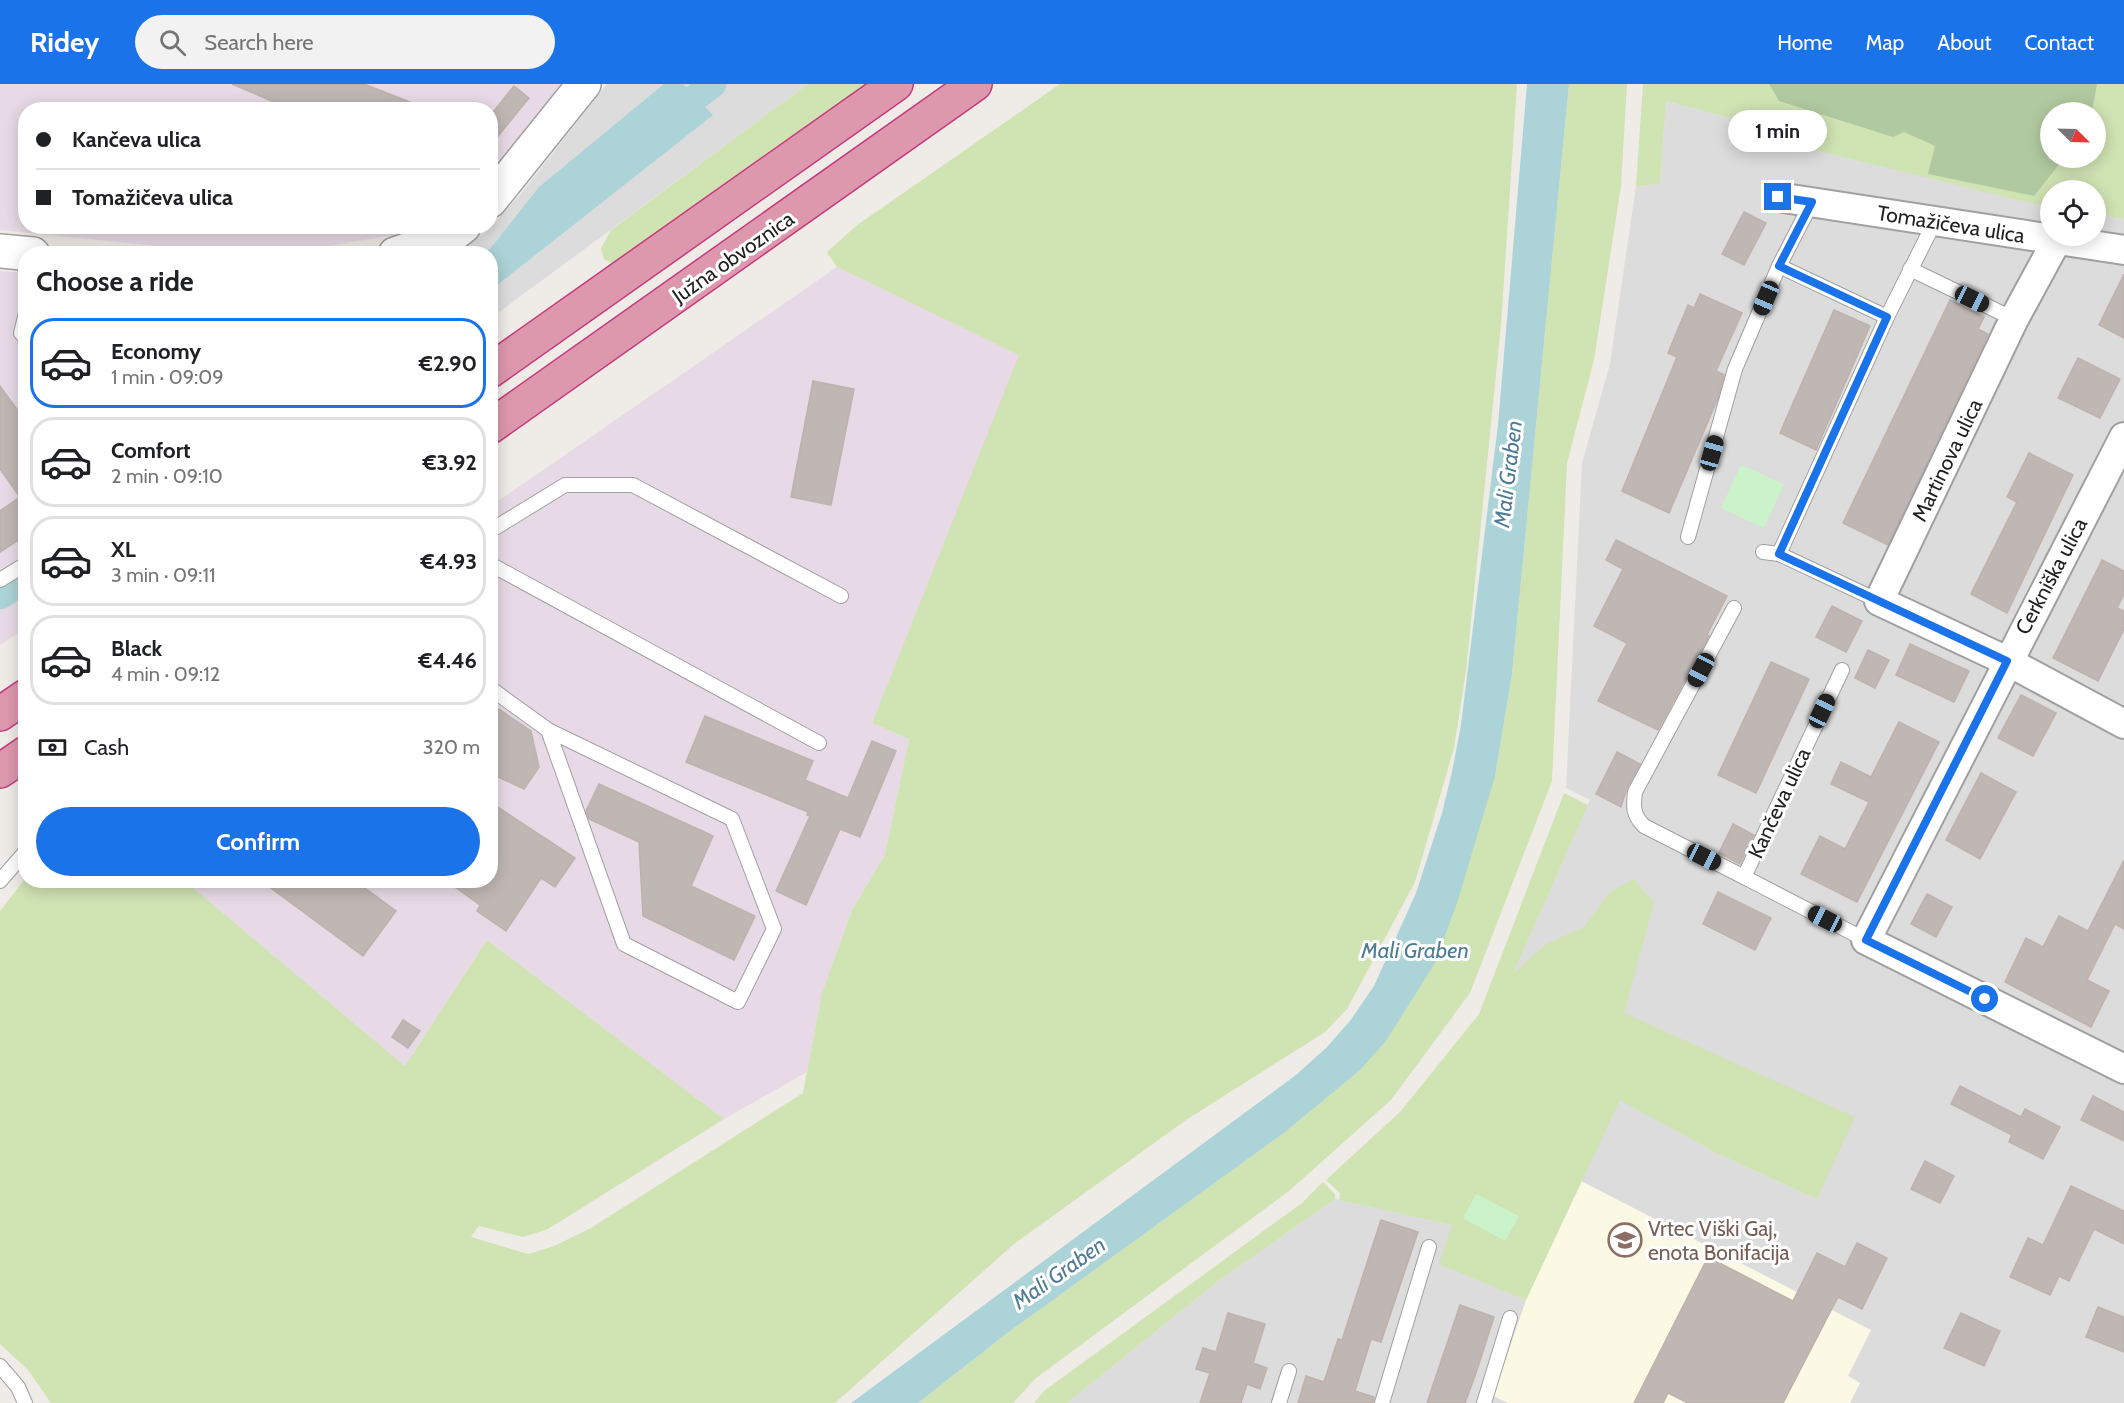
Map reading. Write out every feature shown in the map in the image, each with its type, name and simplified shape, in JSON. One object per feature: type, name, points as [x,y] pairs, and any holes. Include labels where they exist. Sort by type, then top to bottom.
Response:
[{"type":"highway","points":[[498,365],[896,84]]},
{"type":"highway","name":"Južna obvoznica","points":[[498,422],[975,84]]},
{"type":"highway","points":[[0,714],[18,702]]},
{"type":"highway","points":[[0,771],[18,759]]},
{"type":"street","points":[[498,191],[584,84]]},
{"type":"street","name":"Tomažičeva ulica","points":[[1778,197],[2040,237]]},
{"type":"street","points":[[419,246],[455,234]]},
{"type":"street","name":"Martinova ulica","points":[[1880,601],[2014,319],[2054,246]]},
{"type":"street","name":"Tomažičeva ulica","points":[[2097,246],[2124,250]]},
{"type":"street","points":[[0,251],[18,253]]},
{"type":"street","name":"Cerkniška ulica","points":[[1866,940],[2007,661],[2124,438]]},
{"type":"street","points":[[1880,601],[2007,661],[2124,724]]},
{"type":"street","name":"Kančeva ulica","points":[[1866,940],[2124,1069]]},
{"type":"lane","points":[[1688,537],[1735,369],[1779,266],[1812,202]]},
{"type":"lane","points":[[1779,554],[1887,317],[1935,221]]},
{"type":"lane","points":[[1779,266],[1887,317]]},
{"type":"lane","points":[[1910,269],[2014,319]]},
{"type":"lane","points":[[498,526],[565,485],[633,485],[841,596]]},
{"type":"lane","points":[[1763,552],[1779,554],[1880,601]]},
{"type":"lane","points":[[498,568],[819,743]]},
{"type":"lane","points":[[0,580],[18,569]]},
{"type":"lane","points":[[1734,608],[1635,792],[1633,806],[1635,817],[1644,826],[1744,877]]},
{"type":"lane","name":"Kančeva ulica","points":[[1842,670],[1744,877],[1866,940]]},
{"type":"lane","points":[[498,694],[548,730],[732,819],[774,929],[738,1002],[624,944],[548,730]]},
{"type":"lane","points":[[0,881],[18,860]]},
{"type":"lane","points":[[1382,1403],[1429,1247]]},
{"type":"lane","points":[[1484,1403],[1510,1318]]},
{"type":"lane","points":[[0,1366],[18,1387],[25,1403]]},
{"type":"lane","points":[[1279,1403],[1289,1371]]},
{"type":"shaded area","points":[[0,84],[561,84],[498,162],[498,102],[18,102],[18,232],[0,230]]},
{"type":"shaded area","points":[[607,84],[808,84],[498,313],[498,246],[468,246],[483,234],[498,234],[498,219],[520,195]]},
{"type":"shaded area","points":[[1666,101],[1760,126],[1810,149],[2040,205],[2040,246],[2106,246],[2106,216],[2124,219],[2124,1403],[1067,1403],[1217,1282],[1335,1199],[1452,1225],[1581,1181],[1620,1099],[1718,1154],[1817,1199],[1512,976],[1590,800],[1566,788],[1582,463],[1610,364],[1636,186],[1660,184]]},
{"type":"shaded area","points":[[39,234],[400,234],[328,246],[157,246]]},
{"type":"shaded area","points":[[837,267],[1020,355],[872,723],[909,739],[885,855],[852,910],[822,993],[807,1072],[724,1119],[487,940],[405,1066],[193,888],[498,888],[498,501]]},
{"type":"shaded area","points":[[0,271],[18,272],[18,633],[0,645]]},
{"type":"shaded area","name":"Vrtec Viški Gaj, enota Bonifacija","points":[[1581,1181],[1871,1330],[1848,1376],[1860,1383],[1850,1403],[1508,1403],[1493,1396],[1526,1300]]},
{"type":"green space","points":[[808,84],[872,84],[618,267],[604,259],[601,248],[611,230]]},
{"type":"green space","points":[[1060,84],[1517,84],[1501,325],[1466,671],[1454,748],[1415,882],[1347,1009],[1325,1032],[1186,1120],[1014,1244],[835,1403],[51,1403],[28,1370],[0,1344],[0,911],[18,888],[193,888],[405,1066],[487,940],[724,1119],[548,1229],[523,1237],[479,1226],[471,1237],[528,1254],[554,1246],[591,1228],[803,1093],[822,993],[852,910],[885,855],[909,739],[872,723],[1019,355],[837,267],[827,252],[856,226]]},
{"type":"green space","points":[[1569,84],[1627,84],[1621,186],[1594,360],[1567,463],[1552,781],[1470,993],[1391,1100],[1289,1191],[1036,1378],[1013,1403],[918,1403],[1006,1334],[1285,1132],[1359,1071],[1495,776],[1512,674]]},
{"type":"green space","points":[[1643,84],[2124,84],[2124,219],[2106,216],[2106,180],[2040,180],[2040,205],[1810,149],[1760,126],[1666,101],[1660,184],[1636,186]]},
{"type":"green space","points":[[1769,84],[2097,84],[2094,102],[2040,102],[2040,168],[2056,168],[2047,180],[2040,180],[2040,188],[2034,196],[1928,174],[1935,146],[1904,132],[1893,137],[1779,101]]},
{"type":"green space","points":[[1741,465],[1784,484],[1764,528],[1721,508]]},
{"type":"green space","points":[[1564,793],[1588,805],[1513,974],[1546,944],[1584,927],[1610,892],[1634,879],[1654,903],[1624,1013],[1855,1117],[1817,1199],[1718,1154],[1620,1100],[1526,1300],[1439,1264],[1452,1225],[1339,1200],[1340,1193],[1326,1180],[1401,1111],[1479,1014]]},
{"type":"green space","points":[[1323,1182],[1335,1194],[1335,1199],[1217,1282],[1067,1403],[1034,1403],[1044,1391],[1302,1203]]},
{"type":"green space","points":[[1476,1194],[1519,1216],[1505,1241],[1463,1218]]},
{"type":"water","points":[[664,84],[683,84],[713,115],[498,284],[498,246],[492,246],[539,187]]},
{"type":"water","name":"Mali Graben","points":[[1527,84],[1569,84],[1512,674],[1495,776],[1458,900],[1435,963],[1386,1041],[1359,1071],[1285,1132],[1006,1334],[918,1403],[851,1403],[1296,1075],[1326,1048],[1350,1021],[1374,986],[1416,893],[1442,813],[1461,725],[1498,425]]},
{"type":"building","points":[[232,84],[364,84],[410,102],[274,102]]},
{"type":"building","points":[[514,86],[529,98],[498,136],[498,106]]},
{"type":"building","points":[[1744,212],[1766,223],[1744,265],[1722,254]]},
{"type":"building","points":[[2124,274],[2124,338],[2099,325]]},
{"type":"building","points":[[1700,294],[1742,313],[1716,371],[1724,375],[1718,398],[1669,513],[1622,491],[1677,357],[1668,353],[1688,305],[1694,308]]},
{"type":"building","points":[[1950,300],[1984,317],[1978,329],[1988,334],[1888,545],[1843,523]]},
{"type":"building","points":[[1834,310],[1870,326],[1816,450],[1780,433]]},
{"type":"building","points":[[2078,358],[2120,379],[2100,418],[2058,398]]},
{"type":"building","points":[[813,381],[854,389],[831,505],[791,497]]},
{"type":"building","points":[[0,386],[18,411],[18,494],[0,469]]},
{"type":"building","points":[[2029,453],[2073,475],[2007,613],[1971,594],[2017,502],[2007,497]]},
{"type":"building","points":[[18,498],[18,540],[0,552],[0,511]]},
{"type":"building","points":[[1616,540],[1727,596],[1707,635],[1709,636],[1658,730],[1598,701],[1627,643],[1594,626],[1623,569],[1606,560]]},
{"type":"building","points":[[2102,560],[2124,571],[2124,594],[2117,608],[2124,611],[2124,629],[2098,681],[2053,658]]},
{"type":"building","points":[[1832,606],[1862,621],[1846,652],[1816,637]]},
{"type":"building","points":[[1910,644],[1969,671],[1954,702],[1896,675]]},
{"type":"building","points":[[1868,650],[1889,660],[1875,688],[1855,678]]},
{"type":"building","points":[[1771,662],[1809,679],[1756,793],[1718,775]]},
{"type":"building","points":[[2021,695],[2056,713],[2033,756],[1998,738]]},
{"type":"building","points":[[498,708],[531,731],[539,767],[524,789],[498,777]]},
{"type":"building","points":[[705,716],[813,761],[805,780],[848,798],[872,741],[896,751],[860,837],[840,829],[806,905],[776,891],[810,816],[807,815],[808,812],[686,762]]},
{"type":"building","points":[[1899,722],[1939,742],[1857,902],[1801,874],[1820,836],[1845,849],[1869,802],[1831,784],[1841,762],[1871,777]]},
{"type":"building","points":[[1617,752],[1640,764],[1627,788],[1621,807],[1596,794]]},
{"type":"building","points":[[1981,773],[2016,792],[1980,859],[1946,840]]},
{"type":"building","points":[[599,784],[713,836],[691,886],[755,916],[734,960],[643,916],[639,842],[589,819],[586,811]]},
{"type":"building","points":[[498,807],[575,858],[555,887],[541,878],[506,931],[477,911],[480,905],[456,888],[498,888]]},
{"type":"building","points":[[1733,824],[1754,835],[1740,864],[1719,853]]},
{"type":"building","points":[[2124,860],[2124,929],[2115,924],[2087,980],[2109,991],[2091,1027],[2005,982],[2026,938],[2043,947],[2059,916],[2088,931]]},
{"type":"building","points":[[271,888],[365,888],[396,911],[363,956]]},
{"type":"building","points":[[1718,892],[1771,918],[1755,950],[1703,924]]},
{"type":"building","points":[[1927,894],[1952,907],[1936,937],[1911,924]]},
{"type":"building","points":[[403,1020],[420,1031],[408,1048],[392,1037]]},
{"type":"building","points":[[1960,1086],[2021,1117],[2025,1109],[2060,1127],[2043,1159],[2009,1142],[2012,1135],[1951,1104]]},
{"type":"building","points":[[2093,1096],[2124,1112],[2124,1141],[2081,1120]]},
{"type":"building","points":[[1925,1161],[1954,1176],[1940,1203],[1911,1189]]},
{"type":"building","points":[[2071,1186],[2124,1211],[2124,1244],[2094,1229],[2069,1281],[2059,1276],[2050,1295],[2010,1277],[2028,1238],[2043,1245]]},
{"type":"building","points":[[1381,1220],[1418,1232],[1381,1342],[1371,1339],[1355,1391],[1374,1397],[1373,1403],[1298,1403],[1306,1376],[1324,1382],[1338,1339],[1342,1340]]},
{"type":"building","points":[[1857,1243],[1887,1258],[1862,1309],[1838,1297],[1783,1403],[1688,1403],[1668,1393],[1663,1403],[1634,1403],[1708,1257],[1793,1301],[1817,1253],[1845,1267]]},
{"type":"building","points":[[1460,1305],[1494,1317],[1476,1373],[1465,1403],[1427,1403]]},
{"type":"building","points":[[2098,1307],[2124,1317],[2124,1352],[2086,1337]]},
{"type":"building","points":[[1228,1313],[1265,1324],[1253,1363],[1267,1368],[1260,1389],[1247,1384],[1241,1403],[1200,1403],[1210,1373],[1196,1369],[1203,1348],[1216,1352]]},
{"type":"building","points":[[1961,1313],[2000,1331],[1984,1366],[1944,1348]]},
{"type":"waterway","points":[[666,120],[713,84]]},
{"type":"waterway","points":[[0,596],[18,584]]},
{"type":"place","name":"Vrtec Viški Gaj, enota Bonifacija","points":[[1625,1240]]},
{"type":"route","points":[[1778,197],[1812,202],[1779,266],[1887,317],[1779,554],[2007,661],[1866,940],[1985,999]]}]
